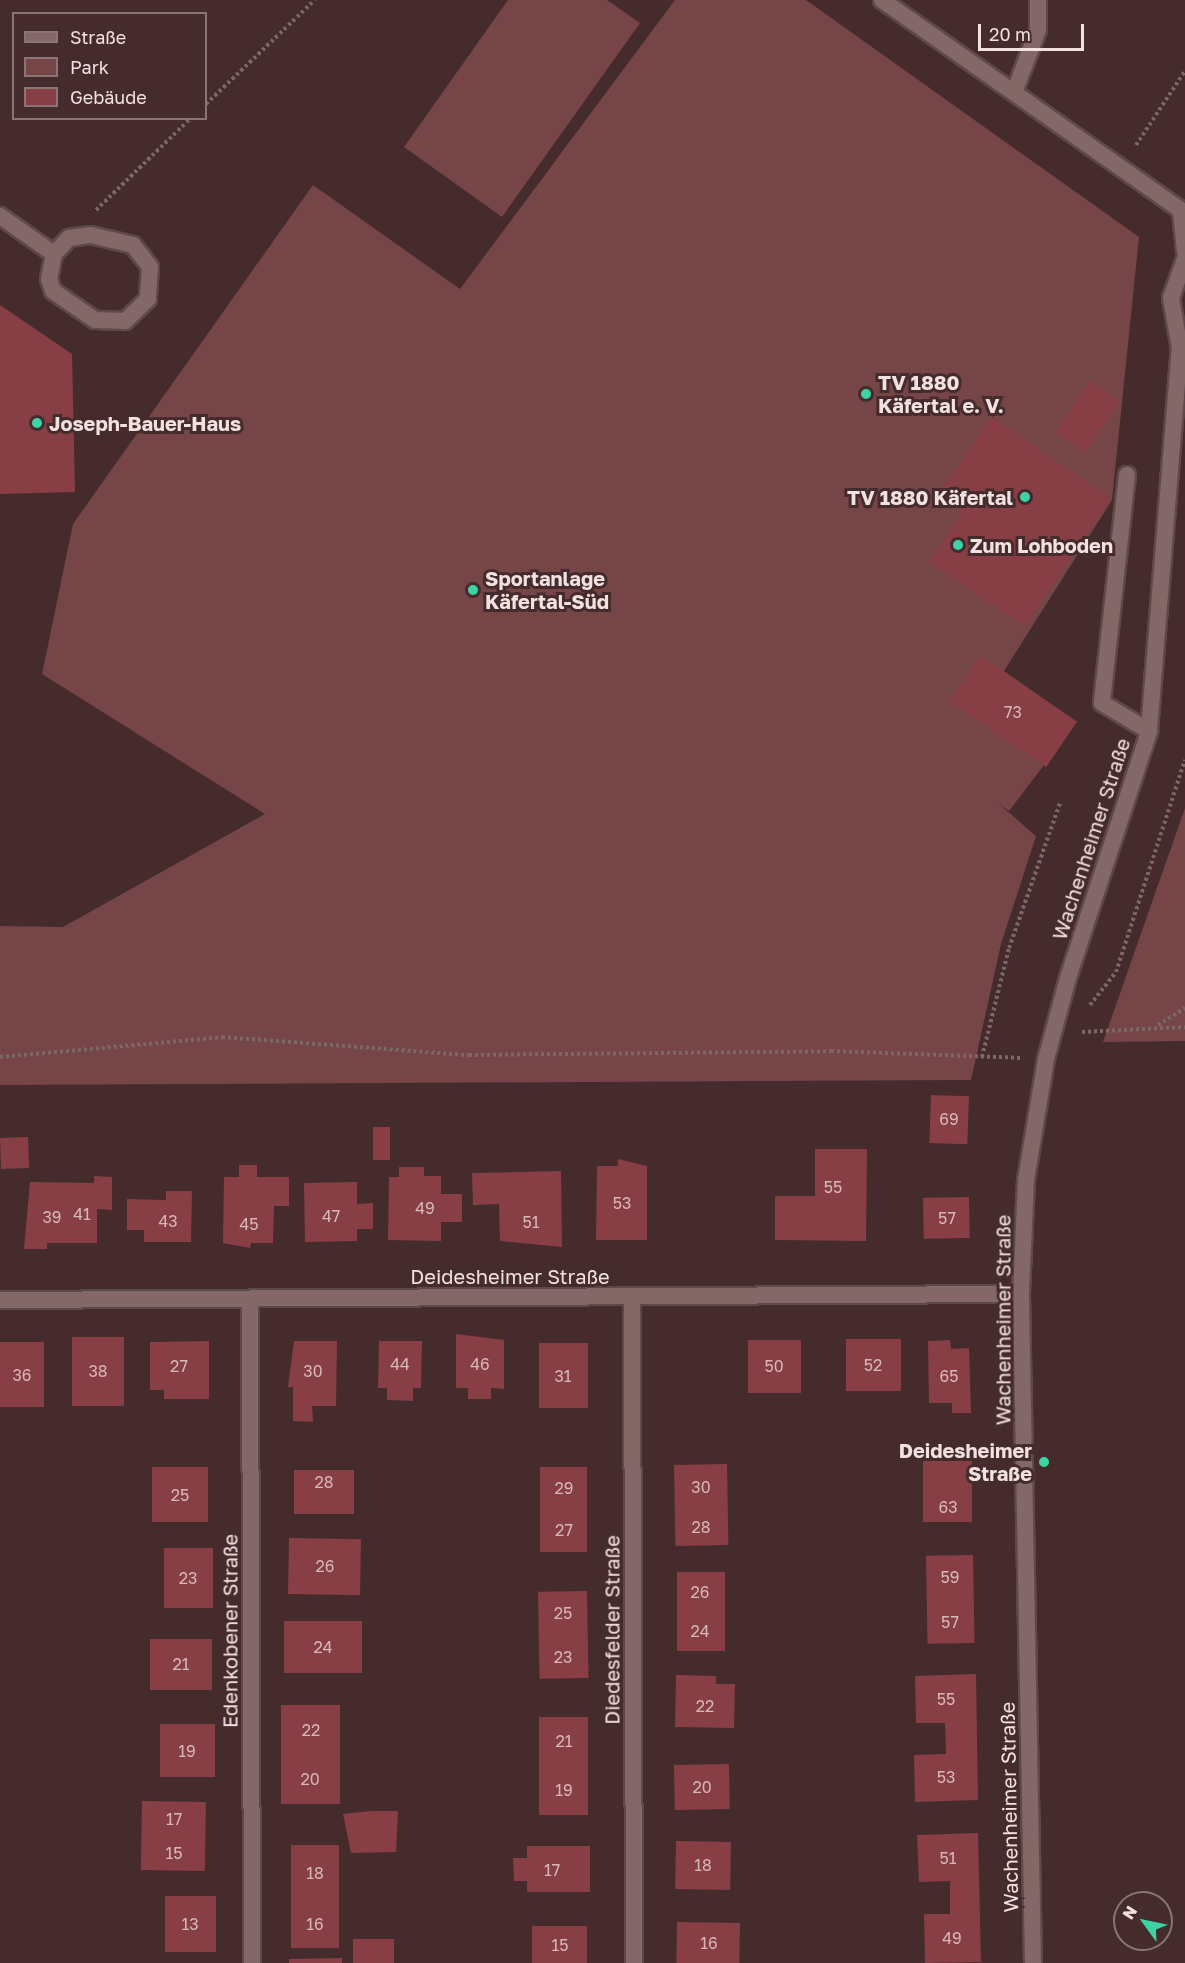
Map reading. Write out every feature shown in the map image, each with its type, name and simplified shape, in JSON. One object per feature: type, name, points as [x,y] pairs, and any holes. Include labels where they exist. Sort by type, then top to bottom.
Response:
[{"type":"street","points":[[882,0],[1015,90],[1183,212],[1185,251]]},
{"type":"street","points":[[1015,90],[1038,30],[1038,0]]},
{"type":"street","points":[[0,216],[54,254]]},
{"type":"street","points":[[111,237],[144,255],[152,284],[139,313],[109,323],[87,314],[53,291],[49,279],[54,254],[69,238],[111,237]]},
{"type":"street","name":"Wachenheimer Straße","points":[[1033,1963],[1021,1294],[1026,1180],[1046,1059],[1149,731],[1183,344],[1171,298],[1185,259]]},
{"type":"street","name":"Wachenheimer Straße","points":[[1127,475],[1102,704],[1149,731]]},
{"type":"street","name":"Deidesheimer Straße","points":[[0,1300],[1021,1294]]},
{"type":"street","name":"Diedesfelder Straße","points":[[632,1296],[634,1963]]},
{"type":"street","name":"Edenkobener Straße","points":[[250,1299],[252,1963]]},
{"type":"path","points":[[207,103],[315,0]]},
{"type":"path","points":[[1121,167],[1185,71]]},
{"type":"path","points":[[69,238],[188,120]]},
{"type":"path","points":[[1081,1016],[1116,972],[1185,760]]},
{"type":"path","points":[[982,1057],[1009,948],[1060,803]]},
{"type":"path","points":[[1157,1025],[1185,1008]]},
{"type":"path","points":[[0,1057],[222,1037],[469,1055],[831,1051],[1046,1059],[1084,1030],[1157,1025],[1185,1027]]},
{"type":"green space","points":[[508,0],[607,0],[640,23],[502,217],[404,147]]},
{"type":"green space","points":[[675,0],[806,0],[1139,237],[1112,500],[1004,671],[1077,722],[1009,811],[998,803],[1036,836],[1001,944],[971,1080],[0,1085],[0,926],[63,927],[265,814],[42,674],[73,524],[313,185],[460,289]]},
{"type":"green space","points":[[1185,808],[1185,1041],[1103,1042]]},
{"type":"building","name":"Joseph-Bauer-Haus","points":[[0,305],[72,354],[75,492],[0,494]]},
{"type":"building","points":[[1090,381],[1120,401],[1085,453],[1055,432]]},
{"type":"building","name":"TV 1880 Käfertal","points":[[992,417],[1111,499],[1024,626],[929,562],[963,512],[938,495]]},
{"type":"building","points":[[980,656],[1077,721],[1046,767],[949,702]]},
{"type":"building","points":[[931,1095],[969,1096],[967,1144],[929,1143]]},
{"type":"building","points":[[373,1127],[390,1127],[390,1160],[373,1160]]},
{"type":"building","points":[[28,1137],[29,1168],[1,1169],[0,1138]]},
{"type":"building","points":[[815,1149],[867,1149],[866,1241],[775,1240],[775,1196],[815,1196]]},
{"type":"building","points":[[618,1159],[647,1166],[647,1240],[596,1240],[597,1166],[618,1166]]},
{"type":"building","points":[[239,1165],[257,1165],[257,1177],[289,1177],[289,1206],[274,1206],[273,1243],[251,1243],[250,1248],[223,1243],[224,1177],[239,1177]]},
{"type":"building","points":[[399,1167],[424,1167],[424,1176],[441,1176],[441,1194],[462,1194],[462,1222],[441,1222],[441,1241],[388,1240],[389,1177],[399,1177]]},
{"type":"building","points":[[561,1171],[562,1247],[500,1241],[499,1204],[473,1205],[472,1173]]},
{"type":"building","points":[[94,1176],[112,1177],[112,1210],[97,1209],[97,1243],[47,1243],[47,1249],[24,1249],[30,1182],[94,1183]]},
{"type":"building","points":[[357,1182],[357,1204],[373,1203],[373,1229],[357,1229],[357,1241],[305,1242],[304,1183]]},
{"type":"building","points":[[166,1191],[192,1191],[191,1242],[144,1242],[144,1230],[127,1230],[127,1199],[166,1200]]},
{"type":"building","points":[[969,1197],[970,1238],[924,1239],[923,1198]]},
{"type":"building","points":[[456,1334],[504,1340],[504,1389],[491,1388],[491,1399],[468,1399],[468,1388],[456,1388]]},
{"type":"building","points":[[72,1337],[124,1337],[124,1406],[72,1406]]},
{"type":"building","points":[[846,1339],[901,1339],[901,1391],[846,1391]]},
{"type":"building","points":[[748,1340],[801,1340],[801,1393],[748,1393]]},
{"type":"building","points":[[950,1340],[951,1349],[969,1348],[971,1413],[952,1413],[952,1403],[929,1403],[928,1341]]},
{"type":"building","points":[[209,1341],[209,1399],[164,1399],[164,1390],[150,1390],[150,1342]]},
{"type":"building","points":[[294,1341],[337,1341],[336,1406],[312,1406],[313,1422],[293,1421],[293,1387],[288,1387]]},
{"type":"building","points":[[379,1341],[422,1341],[421,1388],[413,1388],[413,1401],[387,1400],[387,1388],[378,1388]]},
{"type":"building","points":[[0,1342],[44,1342],[44,1407],[0,1407]]},
{"type":"building","points":[[539,1343],[588,1343],[588,1408],[539,1408]]},
{"type":"building","points":[[923,1461],[972,1461],[972,1522],[923,1522]]},
{"type":"building","points":[[727,1464],[728,1545],[675,1546],[674,1465]]},
{"type":"building","points":[[152,1467],[208,1467],[208,1522],[152,1522]]},
{"type":"building","points":[[540,1467],[587,1467],[587,1552],[540,1552]]},
{"type":"building","points":[[294,1470],[354,1470],[354,1514],[294,1514]]},
{"type":"building","points":[[289,1538],[361,1539],[360,1595],[288,1594]]},
{"type":"building","points":[[164,1548],[213,1548],[213,1608],[164,1608]]},
{"type":"building","points":[[973,1555],[975,1643],[928,1644],[926,1556]]},
{"type":"building","points":[[677,1572],[725,1572],[725,1651],[677,1651]]},
{"type":"building","points":[[587,1591],[589,1678],[540,1679],[538,1592]]},
{"type":"building","points":[[284,1621],[362,1621],[362,1673],[284,1673]]},
{"type":"building","points":[[150,1639],[212,1639],[212,1690],[150,1690]]},
{"type":"building","points":[[976,1674],[978,1800],[915,1802],[914,1755],[946,1754],[945,1723],[916,1723],[915,1676]]},
{"type":"building","points":[[676,1675],[716,1676],[716,1684],[735,1684],[734,1728],[675,1727]]},
{"type":"building","points":[[281,1705],[340,1705],[340,1804],[281,1804]]},
{"type":"building","points":[[539,1717],[588,1717],[588,1815],[539,1815]]},
{"type":"building","points":[[160,1724],[215,1724],[215,1777],[160,1777]]},
{"type":"building","points":[[729,1764],[730,1809],[675,1810],[674,1765]]},
{"type":"building","points":[[142,1801],[206,1802],[205,1871],[141,1870]]},
{"type":"building","points":[[398,1811],[396,1852],[351,1853],[343,1814]]},
{"type":"building","points":[[978,1833],[981,1962],[925,1963],[924,1914],[950,1914],[950,1881],[919,1882],[917,1835]]},
{"type":"building","points":[[676,1841],[731,1842],[730,1890],[675,1889]]},
{"type":"building","points":[[291,1845],[339,1845],[339,1948],[291,1948]]},
{"type":"building","points":[[527,1846],[590,1846],[590,1892],[527,1892],[527,1881],[514,1881],[513,1858],[527,1858]]},
{"type":"building","points":[[165,1896],[216,1896],[216,1952],[165,1952]]},
{"type":"building","points":[[677,1922],[740,1923],[739,1963],[676,1963]]},
{"type":"building","points":[[532,1926],[587,1926],[587,1963],[532,1963]]},
{"type":"building","points":[[353,1939],[394,1939],[394,1963],[353,1963]]},
{"type":"building","points":[[342,1958],[342,1963],[289,1963],[289,1959]]},
{"type":"place","name":"TV 1880 Käfertal e. V.","points":[[866,394]]},
{"type":"place","name":"Joseph-Bauer-Haus","points":[[37,423]]},
{"type":"place","name":"TV 1880 Käfertal","points":[[1025,497]]},
{"type":"place","name":"Zum Lohboden","points":[[958,545]]},
{"type":"place","name":"Sportanlage Käfertal-Süd","points":[[473,590]]},
{"type":"place","name":"Deidesheimer Straße","points":[[1044,1462]]}]
